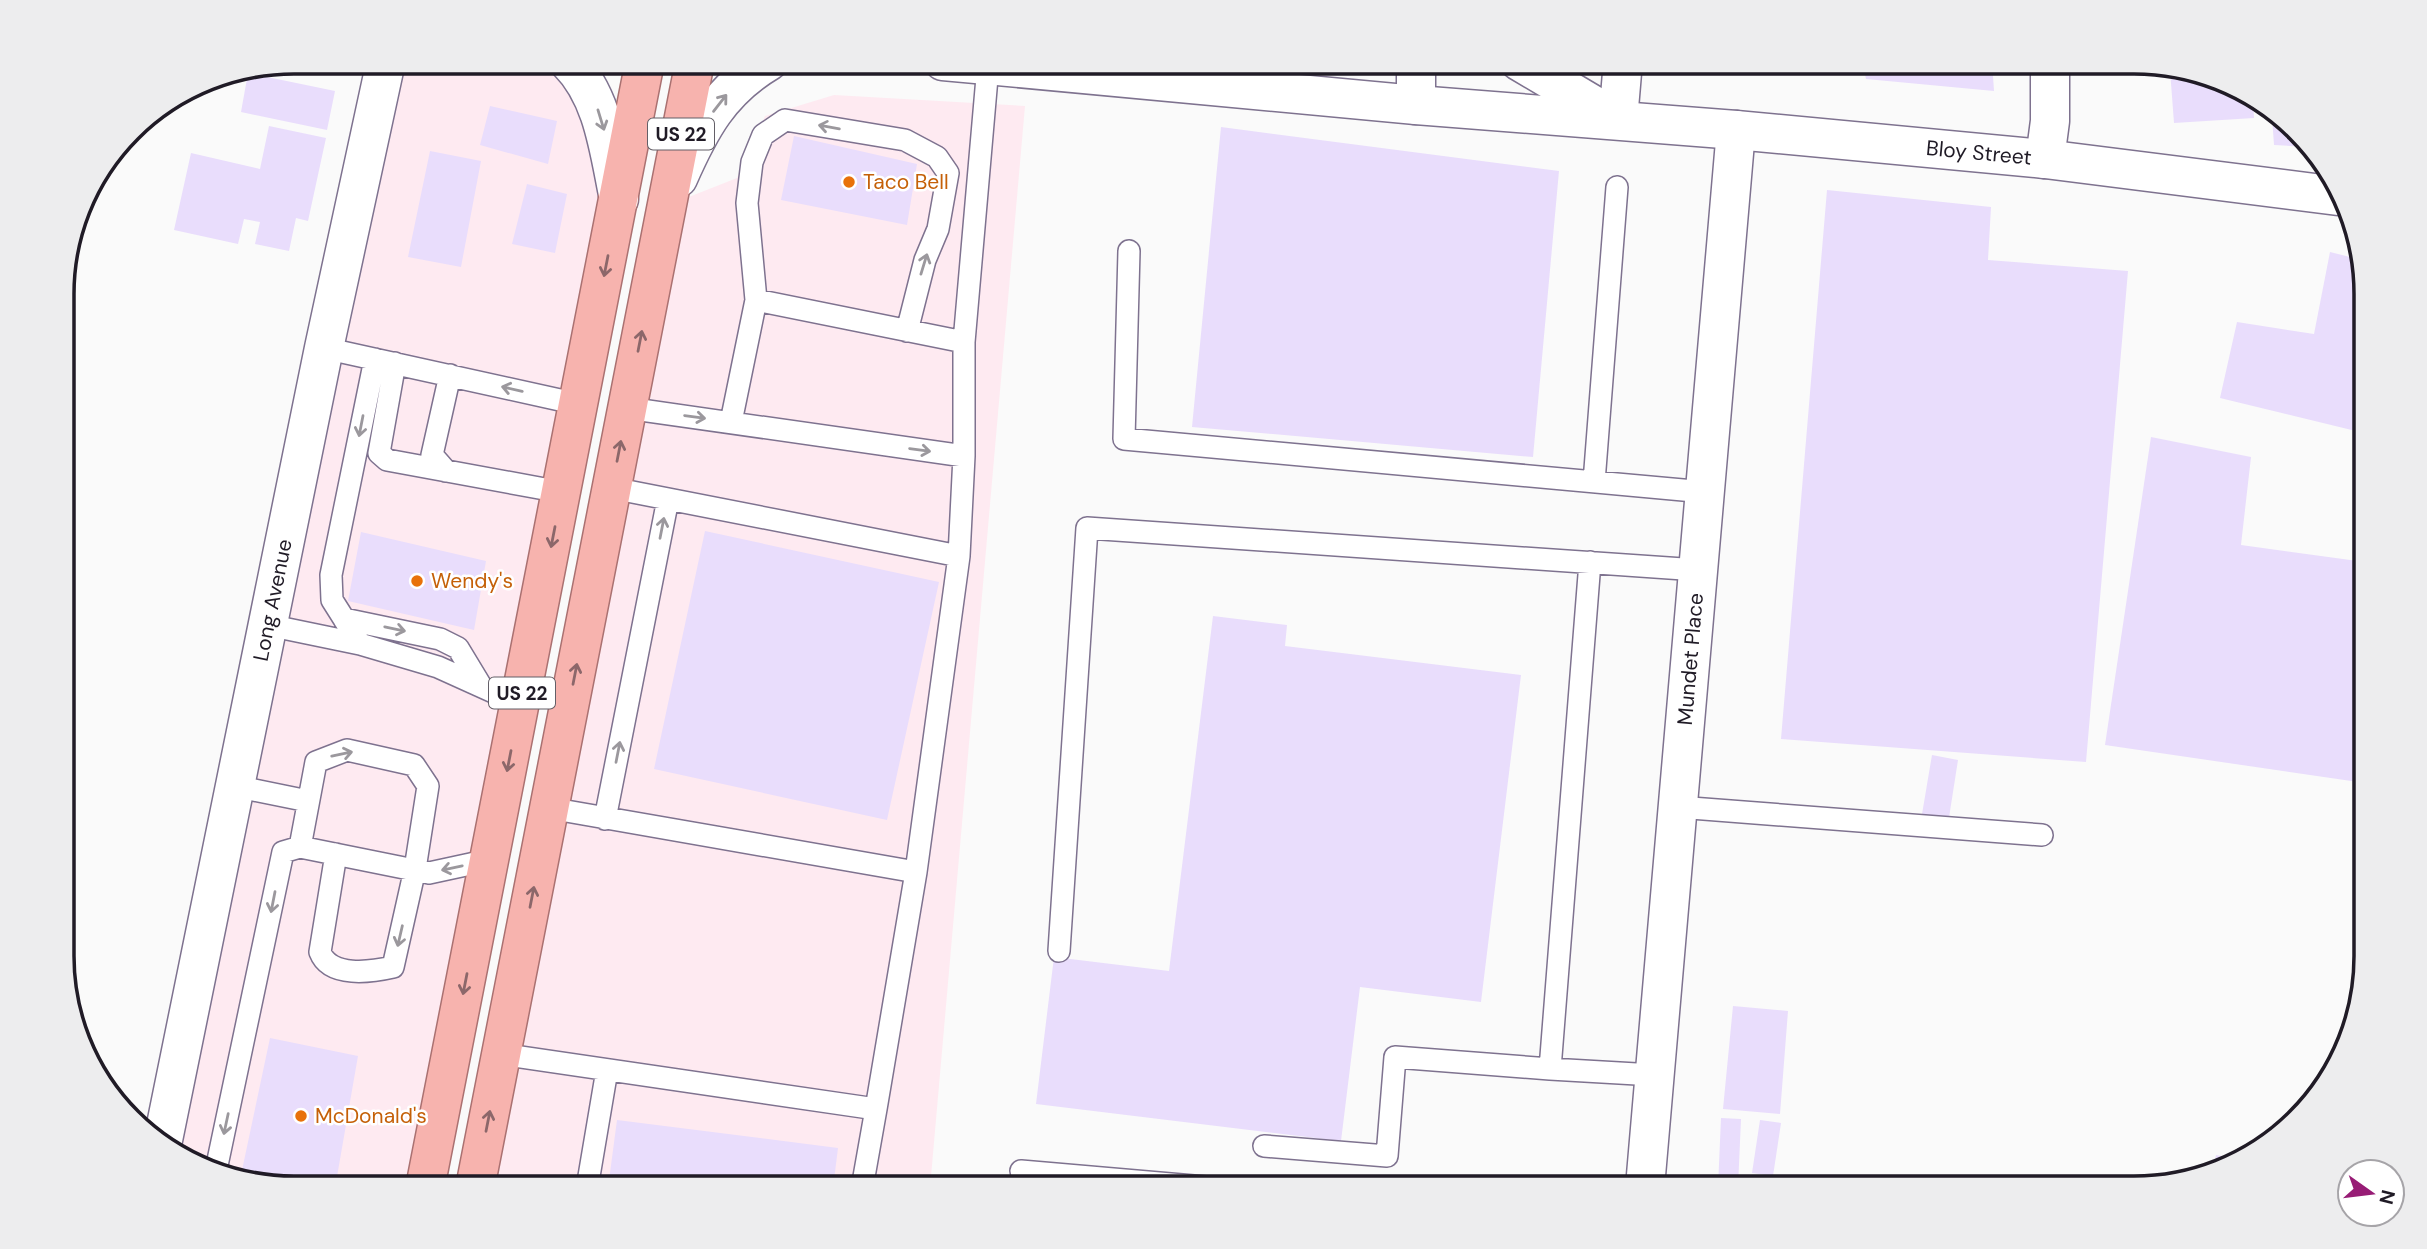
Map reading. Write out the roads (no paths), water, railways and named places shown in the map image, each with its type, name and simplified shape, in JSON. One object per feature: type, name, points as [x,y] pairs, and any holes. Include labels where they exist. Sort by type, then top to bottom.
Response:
[{"type":"highway","name":"US 22","points":[[427,1176],[643,74]]},
{"type":"highway","name":"US 22","points":[[477,1176],[692,74]]},
{"type":"street","points":[[1416,73],[1416,105]]},
{"type":"street","name":"Bloy Street","points":[[1540,73],[1618,120]]},
{"type":"street","points":[[1618,120],[1622,73]]},
{"type":"street","points":[[2045,159],[2050,121],[2050,73]]},
{"type":"street","name":"Long Avenue","points":[[164,1133],[324,348],[383,74]]},
{"type":"street","points":[[578,74],[595,102],[602,122],[619,199]]},
{"type":"street","points":[[666,206],[689,153],[718,104],[748,74]]},
{"type":"street","name":"Bloy Street","points":[[1201,74],[1416,105],[1735,130],[2045,159],[2330,195]]},
{"type":"street","name":"Mundet Place","points":[[1646,1175],[1735,130]]},
{"type":"lane","points":[[864,1176],[916,872],[959,556],[964,456],[964,342],[987,74]]},
{"type":"lane","points":[[731,422],[756,300],[747,203],[752,162],[763,135],[785,120],[905,140],[937,157],[948,173],[937,229],[925,260],[907,331]]},
{"type":"lane","points":[[1594,482],[1617,187]]},
{"type":"lane","points":[[1129,250],[1124,439],[1704,492]]},
{"type":"lane","points":[[756,300],[964,342]]},
{"type":"lane","points":[[324,348],[578,404]]},
{"type":"lane","points":[[385,361],[379,453],[387,460],[561,492]]},
{"type":"lane","points":[[360,644],[332,600],[331,575],[385,361]]},
{"type":"lane","points":[[446,471],[432,455],[450,375]]},
{"type":"lane","points":[[627,408],[964,456]]},
{"type":"lane","points":[[612,488],[959,556]]},
{"type":"lane","points":[[605,818],[668,499]]},
{"type":"lane","points":[[1059,950],[1087,528],[1698,570]]},
{"type":"lane","points":[[1550,1069],[1590,562]]},
{"type":"lane","points":[[344,619],[440,639],[458,648],[481,686]]},
{"type":"lane","points":[[268,625],[360,644],[438,667],[520,704]]},
{"type":"lane","points":[[300,847],[316,762],[347,750],[414,765],[428,786],[415,869],[393,967],[374,971],[350,970],[330,966],[324,961],[320,952],[336,854]]},
{"type":"lane","points":[[234,786],[308,801]]},
{"type":"lane","points":[[1678,807],[2042,835]]},
{"type":"lane","points":[[549,808],[916,872]]},
{"type":"lane","points":[[218,1162],[283,852],[300,847],[429,873],[489,860]]},
{"type":"lane","points":[[501,1054],[876,1109]]},
{"type":"lane","points":[[1264,1146],[1387,1156],[1395,1057],[1654,1075]]},
{"type":"lane","points":[[589,1176],[607,1070]]},
{"type":"lane","points":[[1021,1171],[1074,1176]]},
{"type":"place","name":"Taco Bell","points":[[849,182]]},
{"type":"place","name":"Wendy's","points":[[417,581]]},
{"type":"place","name":"McDonald's","points":[[301,1116]]}]
